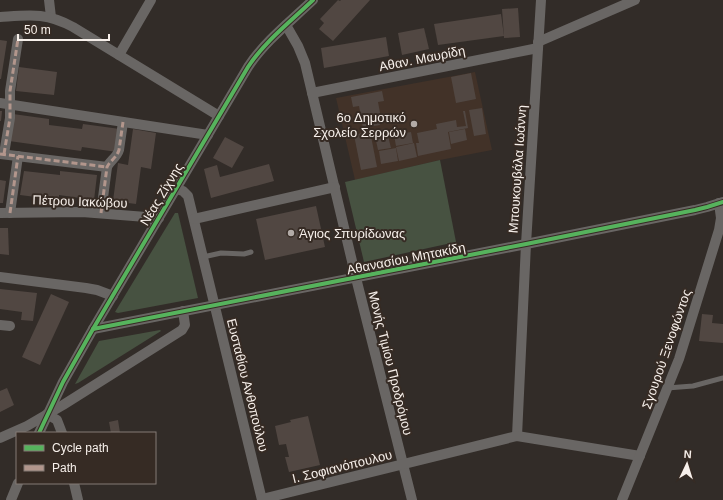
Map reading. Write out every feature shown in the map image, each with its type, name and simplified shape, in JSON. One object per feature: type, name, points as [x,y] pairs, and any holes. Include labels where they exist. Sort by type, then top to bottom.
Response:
[{"type":"street","points":[[49,0],[51,17]]},
{"type":"street","points":[[119,55],[152,0]]},
{"type":"street","name":"Νέας Ζίχνης","points":[[39,432],[63,382],[93,329],[253,60],[272,38],[313,0]]},
{"type":"street","name":"Μπουκουβάλα Ιωάννη","points":[[517,436],[526,244],[541,0]]},
{"type":"street","name":"Αθαν. Μαυρίδη","points":[[312,93],[538,45],[635,0]]},
{"type":"street","points":[[0,17],[31,15],[51,17],[68,24],[219,116]]},
{"type":"street","name":"Μονής Τιμίου Προδρόμου","points":[[286,25],[303,57],[356,278],[412,500]]},
{"type":"street","points":[[18,39],[10,91],[5,104],[10,118],[2,154],[107,167]]},
{"type":"street","points":[[5,104],[208,135]]},
{"type":"street","points":[[100,214],[107,167],[117,155],[119,150],[123,122]]},
{"type":"street","points":[[5,213],[18,156]]},
{"type":"street","points":[[194,219],[335,187]]},
{"type":"street","name":"Ευσταθίου Ανθοπούλου","points":[[176,189],[186,193],[188,196],[262,500]]},
{"type":"street","name":"Αθανασίου Μητακίδη","points":[[93,329],[695,210],[721,202]]},
{"type":"street","name":"Σγουρού Ξενοφώντος","points":[[622,500],[668,388],[684,343],[719,230],[721,202]]},
{"type":"street","name":"Πέτρου Ιακώβου","points":[[5,213],[75,212],[159,218]]},
{"type":"street","points":[[0,277],[86,288],[97,290],[113,296]]},
{"type":"street","points":[[0,438],[27,426],[76,397],[182,330],[185,325],[183,311]]},
{"type":"street","points":[[47,414],[57,420],[62,432]]},
{"type":"street","name":"Ι. Σοφιανόπουλου","points":[[262,500],[517,436],[640,456]]},
{"type":"street","points":[[11,500],[18,484]]},
{"type":"street","points":[[74,484],[78,500]]},
{"type":"lane","points":[[203,257],[221,253],[244,254],[251,252]]},
{"type":"lane","points":[[668,388],[692,386],[723,378]]},
{"type":"shaded area","name":"6ο Δημοτικό Σχολείο Σερρών","points":[[475,72],[492,150],[440,160],[355,180],[336,98]]},
{"type":"green space","points":[[440,160],[456,242],[364,262],[345,182]]},
{"type":"green space","points":[[175,213],[178,213],[198,298],[118,313],[115,312]]},
{"type":"green space","points":[[161,331],[75,384],[99,341]]},
{"type":"building","points":[[338,0],[370,0],[333,41],[319,29],[324,23],[320,19]]},
{"type":"building","points":[[518,8],[520,37],[504,38],[502,9]]},
{"type":"building","points":[[501,14],[504,36],[438,45],[434,24]]},
{"type":"building","points":[[424,28],[429,49],[402,55],[398,33]]},
{"type":"building","points":[[386,37],[389,56],[324,68],[321,48]]},
{"type":"building","points":[[0,40],[7,41],[1,79],[0,79]]},
{"type":"building","points":[[19,67],[57,72],[54,95],[16,91]]},
{"type":"building","points":[[471,73],[476,99],[456,103],[451,77]]},
{"type":"building","points":[[382,91],[384,101],[378,102],[381,118],[379,118],[380,125],[363,128],[359,106],[353,107],[351,97]]},
{"type":"building","points":[[482,108],[486,134],[474,136],[469,110]]},
{"type":"building","points":[[0,111],[2,111],[1,121],[0,121]]},
{"type":"building","points":[[463,111],[465,111],[468,128],[448,132],[451,149],[418,156],[416,143],[419,143],[417,133],[437,129],[436,124],[456,120],[457,127],[466,126]]},
{"type":"building","points":[[13,114],[49,119],[49,125],[82,129],[83,124],[120,129],[117,152],[82,147],[81,151],[9,141]]},
{"type":"building","points":[[386,128],[391,148],[378,150],[374,131]]},
{"type":"building","points":[[133,129],[156,133],[151,169],[141,167],[136,204],[113,201],[118,163],[128,165]]},
{"type":"building","points":[[465,129],[467,140],[451,144],[449,132]]},
{"type":"building","points":[[370,131],[377,167],[361,170],[354,135]]},
{"type":"building","points":[[411,132],[413,143],[396,146],[394,135]]},
{"type":"building","points":[[225,137],[244,147],[232,168],[213,158]]},
{"type":"building","points":[[414,143],[417,157],[399,161],[396,147]]},
{"type":"building","points":[[396,148],[398,161],[381,164],[379,151]]},
{"type":"building","points":[[269,164],[274,181],[211,198],[204,169],[217,165],[220,177]]},
{"type":"building","points":[[24,171],[60,175],[60,171],[97,175],[94,200],[59,195],[59,200],[20,195]]},
{"type":"building","points":[[0,180],[6,181],[3,203],[0,203]]},
{"type":"building","name":"Άγιος Σπυρίδωνας","points":[[316,206],[325,247],[265,260],[256,219]]},
{"type":"building","points":[[0,228],[8,228],[9,255],[0,254]]},
{"type":"building","points":[[0,289],[37,293],[33,321],[21,320],[22,312],[0,309]]},
{"type":"building","points":[[51,294],[69,302],[40,365],[22,357]]},
{"type":"building","points":[[702,314],[713,315],[712,323],[723,324],[723,343],[699,341]]},
{"type":"building","points":[[7,388],[14,405],[0,412],[0,391]]},
{"type":"building","points":[[308,416],[320,465],[289,472],[285,457],[289,457],[286,444],[279,445],[275,426],[291,422],[290,420]]},
{"type":"building","points":[[118,420],[120,432],[111,432],[109,422]]},
{"type":"marked path","points":[[4,154],[10,118],[10,91],[18,39]]},
{"type":"marked path","points":[[101,213],[107,167],[117,155],[119,150],[123,122]]},
{"type":"marked path","points":[[0,154],[107,167]]},
{"type":"marked path","points":[[10,213],[18,156]]},
{"type":"cycle path","points":[[39,432],[63,382],[93,329],[248,67],[270,40],[313,0]]},
{"type":"cycle path","points":[[93,329],[695,210],[723,202]]},
{"type":"place","name":"6ο Δημοτικό Σχολείο Σερρών","points":[[414,124]]},
{"type":"place","name":"Άγιος Σπυρίδωνας","points":[[291,233]]}]
